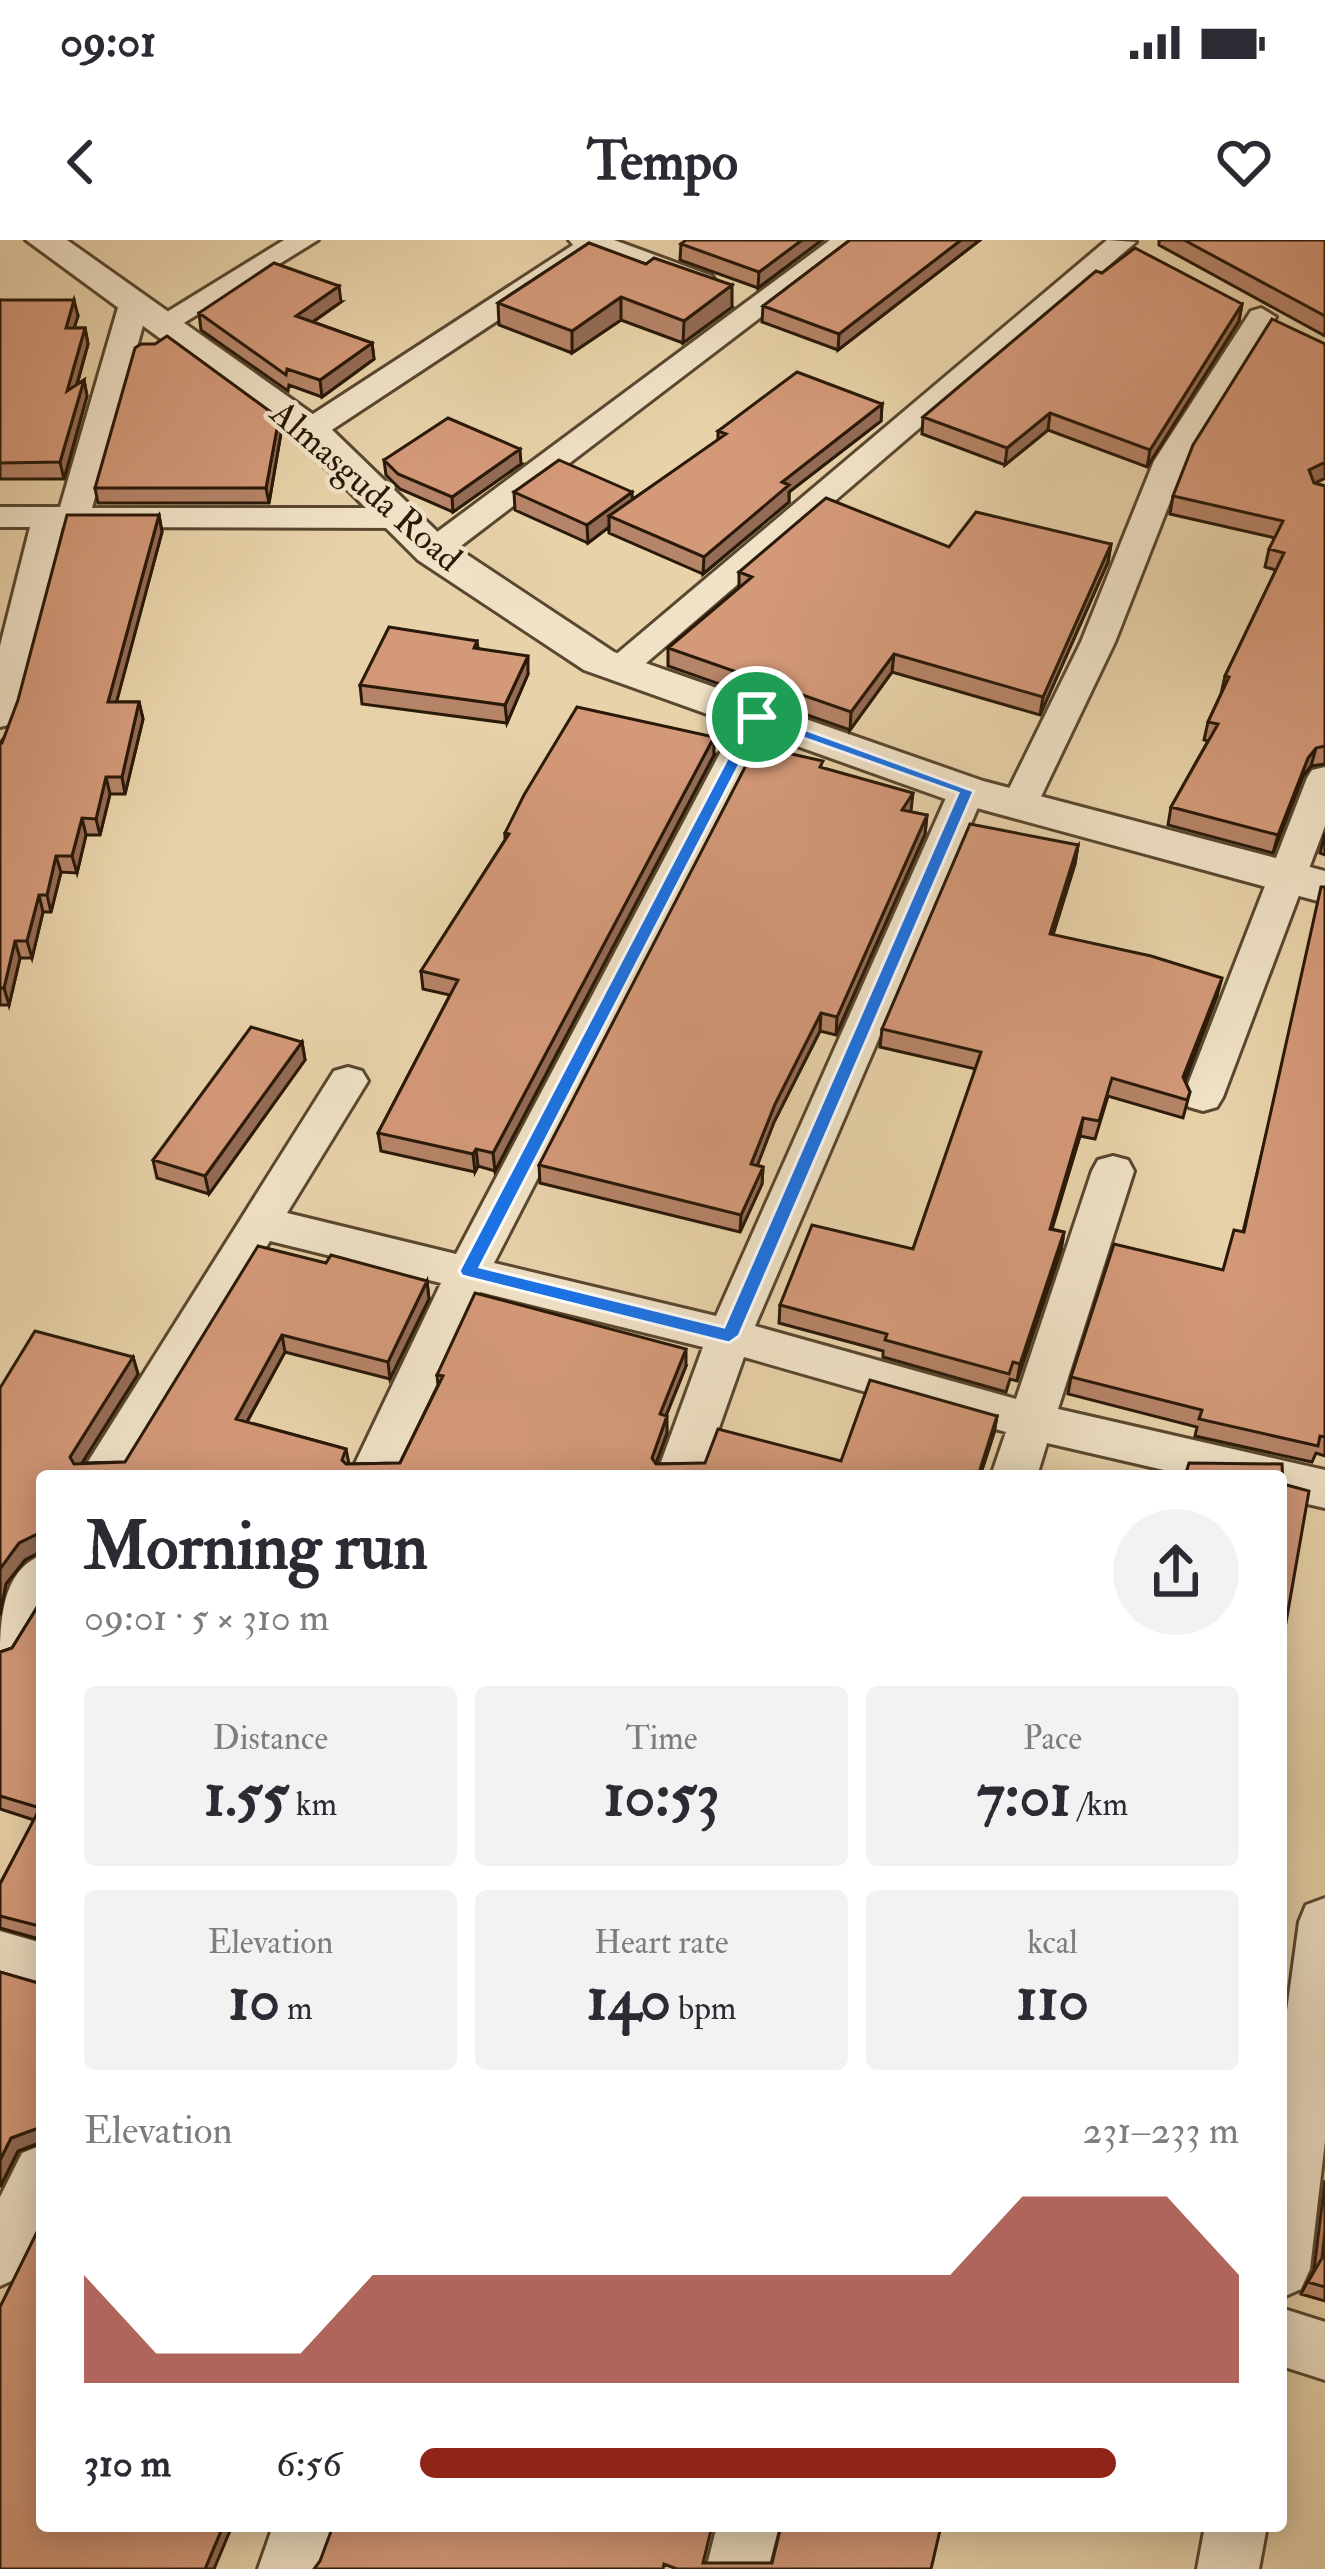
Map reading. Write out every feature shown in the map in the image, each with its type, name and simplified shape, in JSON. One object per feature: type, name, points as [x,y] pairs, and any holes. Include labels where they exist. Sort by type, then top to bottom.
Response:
[{"type":"street","name":"Almasguda Road","points":[[44,240],[310,430],[433,551],[598,662],[967,791],[1306,882]]},
{"type":"street","points":[[0,716],[60,518],[149,314],[304,240]]},
{"type":"street","points":[[433,551],[848,240]]},
{"type":"street","points":[[310,430],[592,241],[761,303]]},
{"type":"street","points":[[619,669],[1120,241],[1152,258]]},
{"type":"street","points":[[1019,806],[1098,642],[1170,461],[1252,312],[1293,333]]},
{"type":"street","points":[[0,517],[402,518]]},
{"type":"street","points":[[376,1470],[468,1271],[757,717]]},
{"type":"street","points":[[1203,1096],[1306,882],[1325,778]]},
{"type":"street","points":[[681,1470],[729,1336],[967,791]]},
{"type":"street","points":[[106,1470],[348,1081]]},
{"type":"street","points":[[1016,1470],[1113,1171]]},
{"type":"street","points":[[257,1222],[729,1336],[1030,1421],[1244,1470]]},
{"type":"street","points":[[1287,1480],[1325,1489]]},
{"type":"street","points":[[0,1645],[36,1585]]},
{"type":"street","points":[[1287,2222],[1325,1922]]},
{"type":"street","points":[[0,1956],[36,1966]]},
{"type":"street","points":[[0,2257],[36,2184]]},
{"type":"street","points":[[1287,2339],[1325,2351]]},
{"type":"street","points":[[289,2569],[302,2532]]},
{"type":"street","points":[[737,2569],[746,2532]]},
{"type":"street","points":[[1228,2569],[1235,2532]]},
{"type":"building","points":[[686,240],[802,240],[759,272],[681,244]]},
{"type":"building","points":[[850,240],[961,240],[839,334],[763,306]]},
{"type":"building","points":[[1184,240],[1325,240],[1325,316]]},
{"type":"building","points":[[589,243],[646,264],[654,258],[732,285],[684,321],[621,297],[572,331],[498,303]]},
{"type":"building","points":[[1135,248],[1242,304],[1150,450],[1050,413],[1007,448],[923,417],[1096,271],[1102,273]]},
{"type":"building","points":[[274,263],[339,286],[296,316],[372,343],[320,380],[287,369],[286,375],[199,313]]},
{"type":"building","points":[[0,300],[74,300],[66,328],[85,328],[67,391],[84,380],[60,462],[0,463]]},
{"type":"building","points":[[1272,319],[1325,344],[1325,462],[1309,470],[1314,483],[1325,486],[1325,746],[1308,758],[1278,835],[1171,807],[1218,724],[1208,722],[1229,677],[1225,676],[1284,553],[1269,549],[1283,521],[1173,496],[1193,445]]},
{"type":"building","points":[[167,336],[279,418],[266,488],[95,488],[135,348]]},
{"type":"building","points":[[797,372],[882,404],[782,482],[789,485],[704,557],[609,516],[726,434],[718,431]]},
{"type":"building","points":[[448,418],[520,449],[452,497],[398,474],[384,460]]},
{"type":"building","points":[[559,460],[632,492],[587,525],[514,492]]},
{"type":"building","points":[[826,498],[949,547],[976,512],[1111,544],[1043,697],[894,654],[851,712],[668,648],[752,577],[739,572]]},
{"type":"building","points":[[67,515],[159,515],[108,702],[139,702],[122,777],[106,777],[96,819],[82,818],[72,856],[56,856],[47,895],[39,895],[27,941],[15,941],[4,988],[0,988],[0,743],[18,700]]},
{"type":"building","points":[[389,627],[477,641],[474,648],[528,656],[505,705],[360,685]]},
{"type":"building","points":[[577,707],[714,737],[493,1153],[476,1149],[473,1154],[378,1133],[458,980],[421,971],[509,834],[505,833],[524,795]]},
{"type":"building","points":[[756,746],[823,761],[820,767],[913,793],[902,810],[927,815],[837,1017],[821,1013],[775,1104],[751,1164],[763,1167],[741,1215],[539,1165]]},
{"type":"building","points":[[970,824],[1078,845],[1050,934],[1151,956],[1222,978],[1183,1077],[1190,1092],[1187,1100],[1112,1078],[1099,1121],[1083,1118],[1050,1229],[1064,1232],[1020,1364],[1013,1362],[1009,1374],[780,1305],[812,1225],[913,1249],[981,1052],[882,1029]]},
{"type":"building","points":[[1321,887],[1325,887],[1325,1437],[1320,1436],[1318,1446],[1199,1419],[1202,1410],[1071,1377],[1114,1244],[1223,1270],[1234,1230],[1244,1232]]},
{"type":"building","points":[[251,1027],[302,1042],[205,1176],[153,1160]]},
{"type":"building","points":[[258,1246],[326,1263],[331,1255],[427,1281],[388,1362],[282,1335],[236,1419],[346,1449],[342,1460],[346,1464],[400,1463],[443,1376],[437,1375],[475,1293],[686,1349],[660,1414],[667,1416],[652,1458],[656,1464],[705,1463],[718,1429],[841,1461],[870,1380],[997,1416],[980,1470],[36,1470],[36,1534],[19,1543],[0,1569],[0,1388],[35,1331],[133,1357],[70,1457],[74,1464],[125,1462]]},
{"type":"building","points":[[1189,1463],[1282,1464],[1282,1470],[1187,1470]]},
{"type":"building","points":[[1287,1485],[1309,1491],[1287,1617]]},
{"type":"building","points":[[36,1609],[36,1807],[0,1796],[0,1652],[12,1648]]},
{"type":"building","points":[[36,1816],[36,1925],[0,1916],[0,1884]]},
{"type":"building","points":[[0,1972],[36,1982],[36,2129],[11,2138],[0,2160]]},
{"type":"building","points":[[1325,2231],[1325,2287],[1308,2282],[1322,2258]]},
{"type":"building","points":[[36,2234],[36,2532],[220,2532],[205,2569],[0,2569],[0,2307]]},
{"type":"building","points":[[331,2532],[711,2532],[703,2563],[772,2563],[780,2532],[940,2532],[931,2569],[677,2569],[664,2564],[663,2569],[314,2569]]},
{"type":"route","points":[[757,717],[967,791],[729,1336],[468,1271],[541,1133],[757,717]]}]
